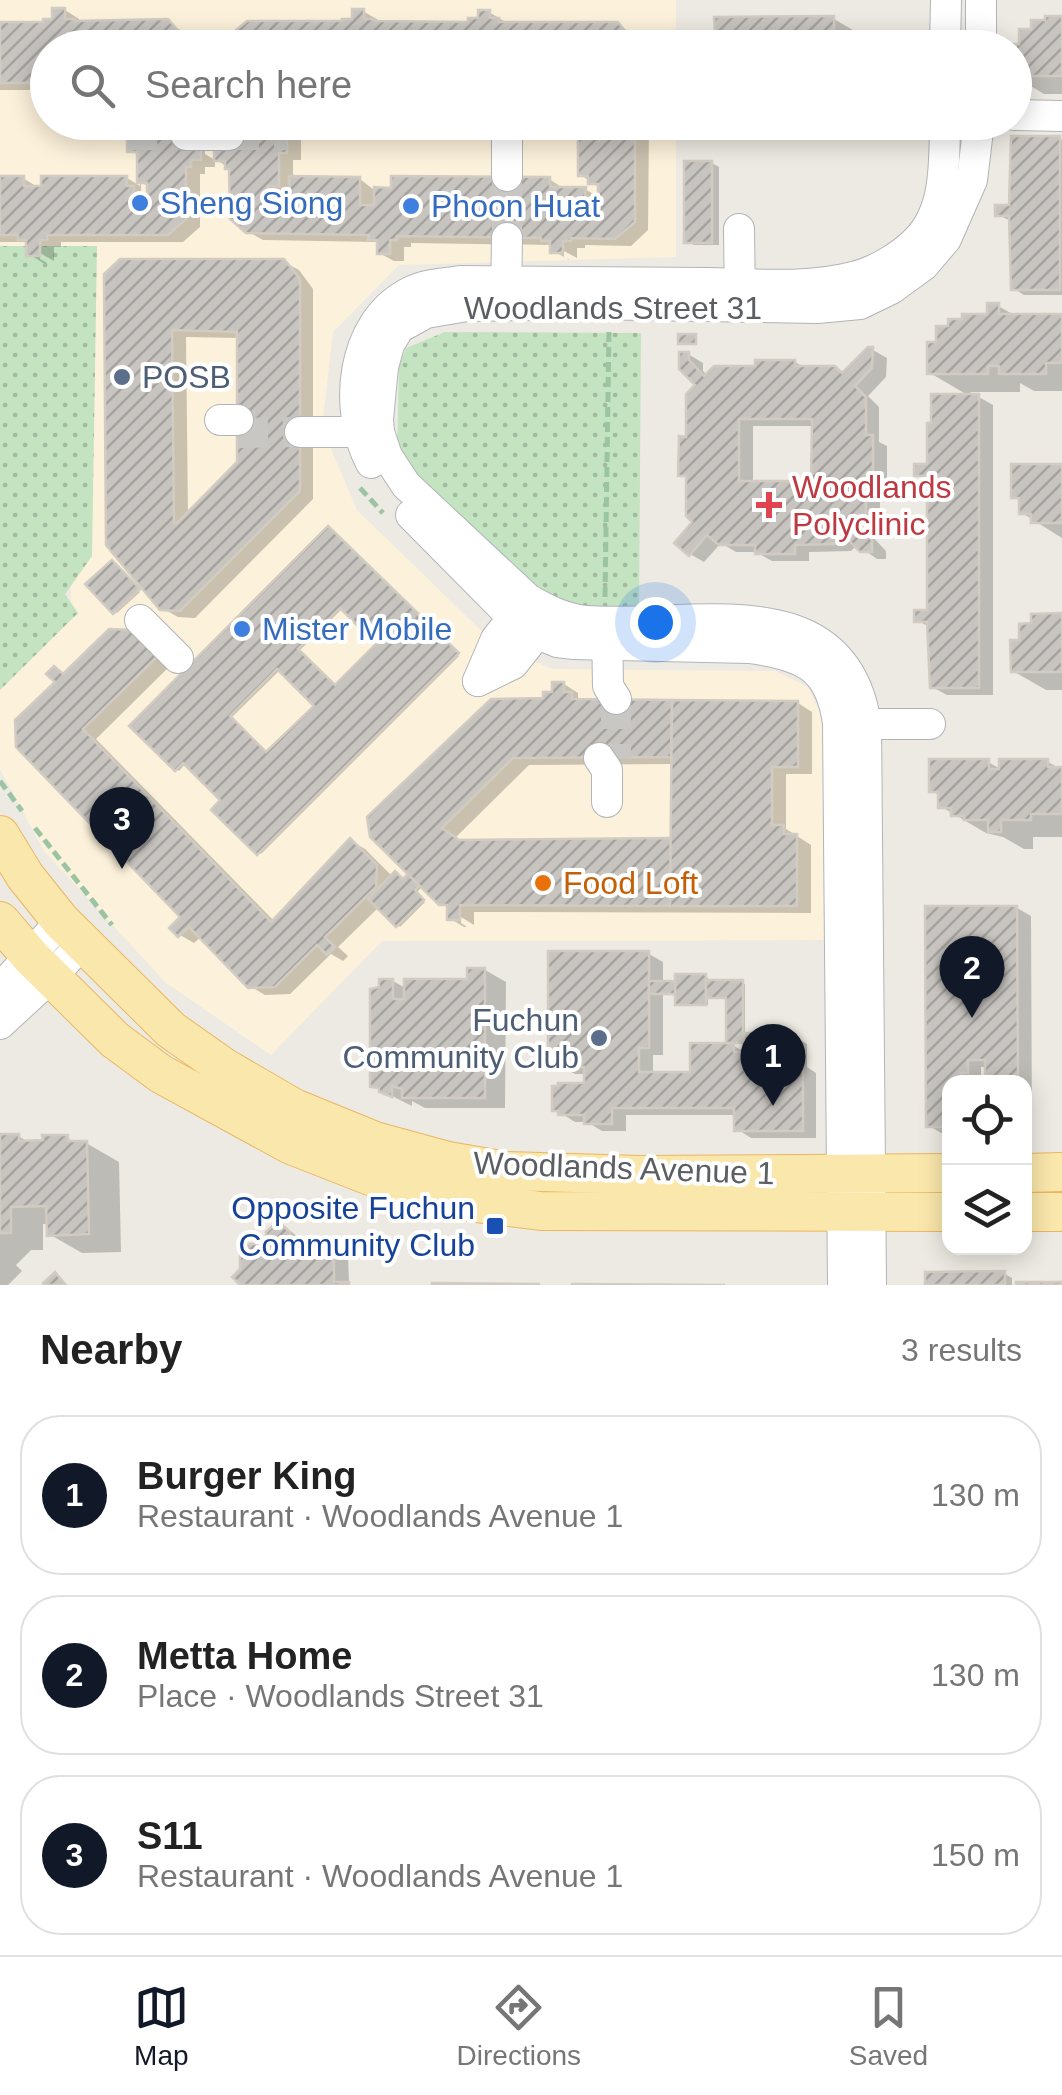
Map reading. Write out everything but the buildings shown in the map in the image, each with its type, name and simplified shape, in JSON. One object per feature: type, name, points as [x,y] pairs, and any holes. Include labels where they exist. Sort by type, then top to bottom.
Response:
[{"type":"main road","name":"Woodlands Avenue 1","points":[[0,836],[25,876],[72,932],[171,1030],[225,1068],[294,1108],[375,1141],[448,1161],[506,1171],[639,1175],[942,1173]]},
{"type":"main road","name":"Woodlands Avenue 1","points":[[0,921],[115,1040],[161,1074],[291,1145],[388,1183],[436,1197],[509,1209],[566,1212],[942,1212]]},
{"type":"main road","points":[[1032,1172],[1062,1172]]},
{"type":"main road","points":[[1032,1212],[1062,1212]]},
{"type":"street","points":[[946,0],[946,30]]},
{"type":"street","points":[[980,30],[981,0]]},
{"type":"street","points":[[1032,115],[1062,116]]},
{"type":"street","points":[[506,176],[507,140]]},
{"type":"street","name":"Woodlands Street 31","points":[[740,295],[850,278],[872,271],[918,240],[939,202],[944,140]]},
{"type":"street","name":"Woodlands Street 31","points":[[857,1212],[852,724],[836,707],[820,676],[790,654],[606,625],[557,642],[391,496],[368,457],[354,394],[364,346],[374,324],[408,293],[434,284],[462,281],[506,293],[740,295],[817,308],[860,304],[924,266],[946,239],[972,180],[977,140]]},
{"type":"street","points":[[739,229],[740,295]]},
{"type":"street","points":[[506,238],[506,293]]},
{"type":"street","points":[[300,426],[363,427]]},
{"type":"street","points":[[140,620],[178,658]]},
{"type":"street","points":[[606,625],[608,694]]},
{"type":"street","points":[[852,724],[930,724]]},
{"type":"street","points":[[607,762],[608,802]]},
{"type":"street","points":[[0,1024],[72,932]]},
{"type":"street","points":[[0,989],[41,967]]},
{"type":"street","points":[[843,1285],[857,1212]]},
{"type":"street","points":[[857,1212],[871,1285]]},
{"type":"path","points":[[606,625],[609,322]]},
{"type":"path","points":[[363,427],[344,446],[361,488],[384,514]]},
{"type":"path","points":[[0,781],[118,931]]},
{"type":"shaded area","points":[[0,0],[676,0],[676,30],[30,30],[30,140],[676,140],[676,257],[399,265],[333,332],[322,428],[357,510],[496,645],[552,669],[775,671],[808,687],[823,719],[824,940],[382,941],[271,1055],[166,983],[44,851],[0,769],[0,676],[71,605],[71,282],[0,282]]},
{"type":"green space","points":[[0,246],[97,246],[92,556],[65,594],[78,613],[0,690]]},
{"type":"green space","points":[[445,332],[641,333],[639,610],[573,610],[544,602],[397,459],[399,366],[406,348]]},
{"type":"tunnel","points":[[507,176],[507,238]]},
{"type":"tunnel","points":[[238,433],[300,432]]},
{"type":"tunnel","points":[[616,699],[616,759]]},
{"type":"place","name":"Sheng Siong","points":[[140,203]]},
{"type":"place","name":"Phoon Huat","points":[[411,206]]},
{"type":"place","name":"POSB","points":[[122,377]]},
{"type":"place","name":"Woodlands Polyclinic","points":[[769,505]]},
{"type":"place","name":"Mister Mobile","points":[[242,629]]},
{"type":"place","name":"S11","points":[[122,869]]},
{"type":"place","name":"Food Loft","points":[[543,883]]},
{"type":"place","name":"Metta Home","points":[[972,1018]]},
{"type":"place","name":"Fuchun Community Club","points":[[599,1038]]},
{"type":"place","name":"Burger King","points":[[773,1106]]},
{"type":"place","name":"Opposite Fuchun Community Club","points":[[495,1226]]}]
